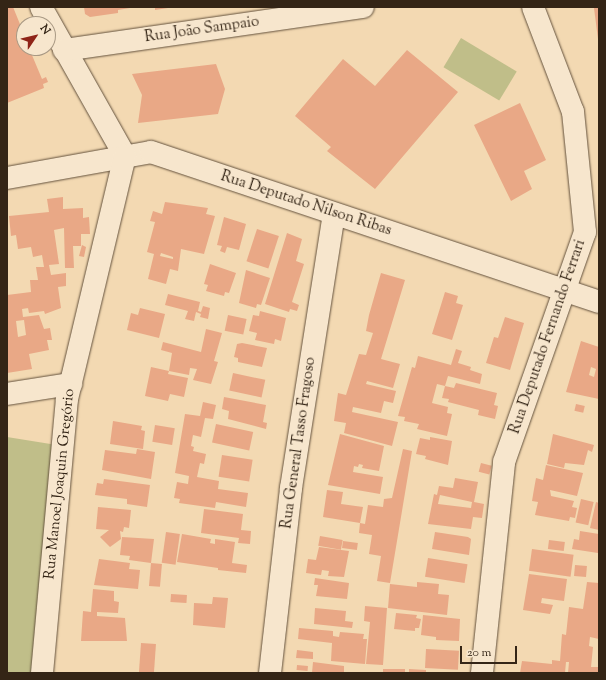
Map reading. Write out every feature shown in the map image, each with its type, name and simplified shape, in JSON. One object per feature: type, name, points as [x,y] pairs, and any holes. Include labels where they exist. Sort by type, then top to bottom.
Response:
[{"type":"street","points":[[41,7],[125,156]]},
{"type":"street","name":"Rua João Sampaio","points":[[64,50],[364,7]]},
{"type":"street","name":"Rua Deputado Fernando Ferrari","points":[[482,673],[504,462],[585,232],[573,112],[533,7]]},
{"type":"street","name":"Rua Deputado Nilson Ribas","points":[[7,178],[151,152],[599,302]]},
{"type":"street","name":"Rua Manoel Joaquin Gregório","points":[[42,673],[67,399],[125,156]]},
{"type":"street","name":"Rua General Tasso Fragoso","points":[[270,673],[291,488],[334,214]]},
{"type":"street","points":[[7,394],[71,384]]},
{"type":"shaded area","points":[[461,38],[517,71],[499,101],[443,67]]},
{"type":"shaded area","points":[[7,437],[63,446],[37,673],[7,673]]},
{"type":"building","points":[[7,7],[13,7],[17,16],[16,56],[32,56],[42,79],[46,77],[48,82],[43,84],[44,88],[7,103]]},
{"type":"building","points":[[84,7],[130,8],[118,10],[118,13],[90,17],[85,14]]},
{"type":"building","points":[[155,7],[168,7],[168,8],[155,10]]},
{"type":"building","points":[[598,7],[599,39],[594,8]]},
{"type":"building","points":[[407,50],[458,92],[375,189],[327,151],[331,147],[295,116],[343,59],[375,86]]},
{"type":"building","points":[[216,64],[225,89],[218,114],[138,123],[142,95],[132,74]]},
{"type":"building","points":[[520,103],[546,160],[524,171],[532,189],[511,201],[474,125]]},
{"type":"building","points":[[63,197],[63,209],[83,208],[83,218],[89,217],[90,234],[81,234],[81,246],[73,246],[74,268],[65,268],[64,228],[54,230],[59,264],[49,265],[51,275],[66,273],[66,286],[58,287],[61,308],[45,314],[44,311],[29,313],[28,308],[22,309],[23,317],[39,315],[44,329],[50,328],[52,340],[47,340],[49,350],[29,354],[32,369],[7,373],[7,295],[31,292],[30,280],[38,280],[36,267],[44,267],[42,255],[33,257],[31,247],[18,249],[16,235],[11,236],[9,216],[49,212],[47,199]],"holes":[[[24,320],[26,335],[18,337],[16,321]]]},
{"type":"building","points":[[165,202],[208,208],[206,214],[215,216],[204,254],[181,249],[178,271],[170,269],[166,284],[148,279],[154,254],[147,252],[155,222],[150,221],[153,211],[162,214]],"holes":[[[161,253],[173,257],[173,259],[160,256]]]},
{"type":"building","points":[[224,217],[246,224],[239,250],[227,247],[225,253],[220,251],[222,246],[217,245]]},
{"type":"building","points":[[257,229],[279,236],[268,268],[246,261]]},
{"type":"building","points":[[287,233],[302,239],[296,261],[304,264],[292,302],[299,305],[297,311],[290,309],[289,312],[265,304]]},
{"type":"building","points":[[82,245],[86,247],[84,257],[79,256]]},
{"type":"building","points":[[210,264],[236,273],[229,293],[225,292],[224,296],[206,291],[208,285],[204,284]]},
{"type":"building","points":[[246,270],[270,278],[261,305],[257,304],[256,308],[239,303]]},
{"type":"building","points":[[381,273],[405,280],[381,359],[400,364],[393,388],[367,381],[366,384],[396,391],[393,403],[384,401],[381,413],[353,407],[352,412],[398,422],[392,446],[344,433],[346,423],[334,421],[338,393],[346,395],[359,354],[366,355],[373,333],[366,331]]},
{"type":"building","points":[[445,292],[458,296],[456,303],[463,305],[452,340],[432,334]]},
{"type":"building","points":[[168,294],[200,302],[198,311],[201,312],[203,306],[210,308],[208,319],[200,317],[201,314],[196,312],[194,321],[185,319],[188,311],[165,305]]},
{"type":"building","points":[[140,308],[165,314],[159,338],[127,330],[131,313],[138,315]]},
{"type":"building","points":[[260,311],[286,318],[281,341],[275,339],[274,344],[255,340],[257,333],[249,331],[253,315],[259,316]]},
{"type":"building","points":[[228,315],[247,319],[243,335],[225,331]]},
{"type":"building","points":[[505,317],[524,323],[510,370],[486,363],[494,337],[498,338]]},
{"type":"building","points":[[206,329],[222,333],[214,361],[218,362],[211,384],[193,380],[197,369],[190,368],[189,375],[169,371],[172,353],[161,350],[163,342],[201,352]]},
{"type":"building","points":[[581,341],[599,347],[599,399],[566,392]],"holes":[[[591,367],[596,369],[594,377],[589,375]]]},
{"type":"building","points":[[242,343],[267,348],[262,367],[238,362],[238,358],[234,357],[237,344]]},
{"type":"building","points":[[456,349],[462,351],[458,363],[471,367],[470,370],[482,374],[480,384],[448,376],[445,386],[437,384],[432,403],[448,407],[447,413],[452,414],[447,436],[417,429],[419,424],[404,421],[405,417],[398,416],[412,367],[415,368],[418,356],[451,365]]},
{"type":"building","points":[[151,367],[169,371],[168,374],[188,378],[184,397],[170,394],[168,401],[145,396]]},
{"type":"building","points":[[233,373],[265,380],[262,397],[229,391]]},
{"type":"building","points":[[456,383],[497,393],[494,405],[498,406],[495,419],[478,415],[479,410],[448,402],[449,399],[442,398],[445,386],[454,388]]},
{"type":"building","points":[[224,397],[266,405],[263,422],[267,423],[266,429],[228,419],[229,411],[222,409]]},
{"type":"building","points":[[203,402],[216,405],[213,419],[205,418],[201,437],[193,435],[191,446],[194,447],[193,451],[206,454],[204,464],[200,463],[197,477],[219,481],[218,489],[248,493],[246,507],[216,502],[215,508],[179,503],[180,499],[174,498],[177,482],[188,484],[189,476],[175,473],[185,414],[200,416]]},
{"type":"building","points":[[576,404],[585,406],[583,413],[574,411]]},
{"type":"building","points":[[113,421],[142,426],[141,430],[145,431],[143,449],[110,444]]},
{"type":"building","points":[[216,424],[253,432],[249,450],[212,443]]},
{"type":"building","points":[[155,425],[175,428],[172,445],[152,442]]},
{"type":"building","points":[[340,434],[384,446],[379,471],[362,468],[363,465],[359,464],[358,467],[354,466],[353,472],[383,477],[380,494],[328,485]]},
{"type":"building","points":[[553,434],[594,445],[592,452],[588,450],[584,465],[565,463],[564,468],[547,464]]},
{"type":"building","points":[[430,437],[452,441],[448,465],[425,459],[426,456],[416,454],[420,438],[430,440]]},
{"type":"building","points":[[137,449],[155,452],[151,479],[102,470],[105,450],[136,454]]},
{"type":"building","points":[[403,449],[412,451],[390,583],[377,581],[381,556],[369,554],[372,535],[359,533],[360,523],[365,524],[368,505],[383,507],[384,499],[392,498]]},
{"type":"building","points":[[222,455],[253,460],[249,482],[219,477]]},
{"type":"building","points":[[481,463],[492,466],[489,475],[479,472]]},
{"type":"building","points":[[546,465],[583,473],[577,496],[550,490],[551,496],[574,501],[572,507],[577,508],[575,518],[570,517],[569,521],[535,515],[538,502],[532,501],[536,478],[543,480]]},
{"type":"building","points":[[455,478],[478,482],[474,502],[484,504],[482,518],[473,517],[471,529],[428,524],[434,494],[437,495],[439,486],[453,488]],"holes":[[[440,495],[472,502],[471,508],[438,504]]]},
{"type":"building","points":[[104,479],[150,485],[147,507],[127,504],[127,499],[95,495],[97,483],[103,484]]},
{"type":"building","points":[[327,490],[343,492],[341,504],[363,507],[360,523],[323,517]]},
{"type":"building","points":[[581,499],[594,502],[588,525],[576,522]]},
{"type":"building","points":[[596,502],[599,503],[599,530],[590,528]]},
{"type":"building","points":[[98,507],[131,510],[129,528],[124,527],[123,532],[120,531],[121,539],[110,547],[100,537],[109,530],[96,529]]},
{"type":"building","points":[[204,509],[243,514],[241,530],[251,531],[250,544],[238,543],[239,538],[201,533]]},
{"type":"building","points":[[580,531],[599,534],[598,553],[572,549],[574,539],[579,540]]},
{"type":"building","points":[[166,532],[180,534],[176,565],[162,563]]},
{"type":"building","points":[[435,532],[468,537],[471,539],[469,555],[432,549]]},
{"type":"building","points":[[182,534],[211,539],[210,543],[215,544],[215,539],[235,542],[232,563],[247,565],[246,573],[218,570],[218,568],[177,562]]},
{"type":"building","points":[[320,536],[343,540],[341,550],[318,546]]},
{"type":"building","points":[[122,537],[154,539],[151,563],[129,560],[130,556],[120,555]]},
{"type":"building","points":[[549,540],[565,542],[564,551],[548,549]]},
{"type":"building","points":[[343,541],[358,543],[357,550],[342,548]]},
{"type":"building","points":[[319,547],[349,551],[344,577],[328,576],[329,571],[322,570],[321,575],[306,573],[308,559],[316,560]]},
{"type":"building","points":[[532,549],[574,555],[571,577],[529,571]]},
{"type":"building","points":[[428,558],[468,564],[465,583],[425,577]]},
{"type":"building","points":[[99,559],[130,563],[129,569],[140,570],[138,589],[94,585]]},
{"type":"building","points":[[151,563],[162,564],[160,587],[149,586]]},
{"type":"building","points":[[575,565],[587,566],[586,577],[574,576]]},
{"type":"building","points":[[529,574],[567,579],[564,601],[542,598],[541,603],[553,605],[550,614],[523,610]]},
{"type":"building","points":[[315,578],[349,583],[347,599],[316,596],[318,585],[314,585]]},
{"type":"building","points":[[417,582],[439,584],[438,594],[449,595],[447,615],[388,608],[390,584],[417,587]]},
{"type":"building","points":[[587,582],[599,583],[599,639],[590,637],[589,646],[593,647],[591,667],[599,667],[599,673],[568,673],[569,662],[566,662],[565,673],[520,673],[522,661],[552,664],[552,660],[560,661],[562,634],[566,635],[569,607],[583,609]]},
{"type":"building","points":[[93,589],[114,591],[114,601],[119,602],[118,613],[97,612],[97,616],[125,618],[127,641],[81,641],[83,611],[91,612]]},
{"type":"building","points":[[171,594],[187,595],[186,603],[170,602]]},
{"type":"building","points":[[213,597],[228,598],[225,628],[193,625],[194,603],[212,604]]},
{"type":"building","points":[[365,606],[387,608],[383,665],[366,664],[370,622],[364,621]]},
{"type":"building","points":[[315,608],[346,611],[345,621],[353,622],[352,628],[314,624]]},
{"type":"building","points":[[396,613],[417,615],[416,618],[421,619],[419,628],[415,628],[415,631],[394,629]]},
{"type":"building","points":[[423,615],[460,619],[459,641],[436,640],[436,637],[421,635]]},
{"type":"building","points":[[299,628],[333,631],[333,636],[339,637],[340,632],[364,634],[363,639],[367,639],[365,664],[331,661],[332,643],[298,639]]},
{"type":"building","points":[[141,643],[156,644],[154,673],[139,672]]},
{"type":"building","points":[[426,649],[459,651],[458,670],[425,668]]},
{"type":"building","points":[[297,650],[313,652],[313,659],[296,658]]},
{"type":"building","points":[[313,662],[344,666],[344,673],[312,673]]},
{"type":"building","points":[[297,665],[308,666],[308,671],[297,670]]},
{"type":"building","points":[[383,669],[405,669],[405,673],[383,673]]},
{"type":"building","points":[[409,669],[426,670],[426,673],[409,673]]}]
